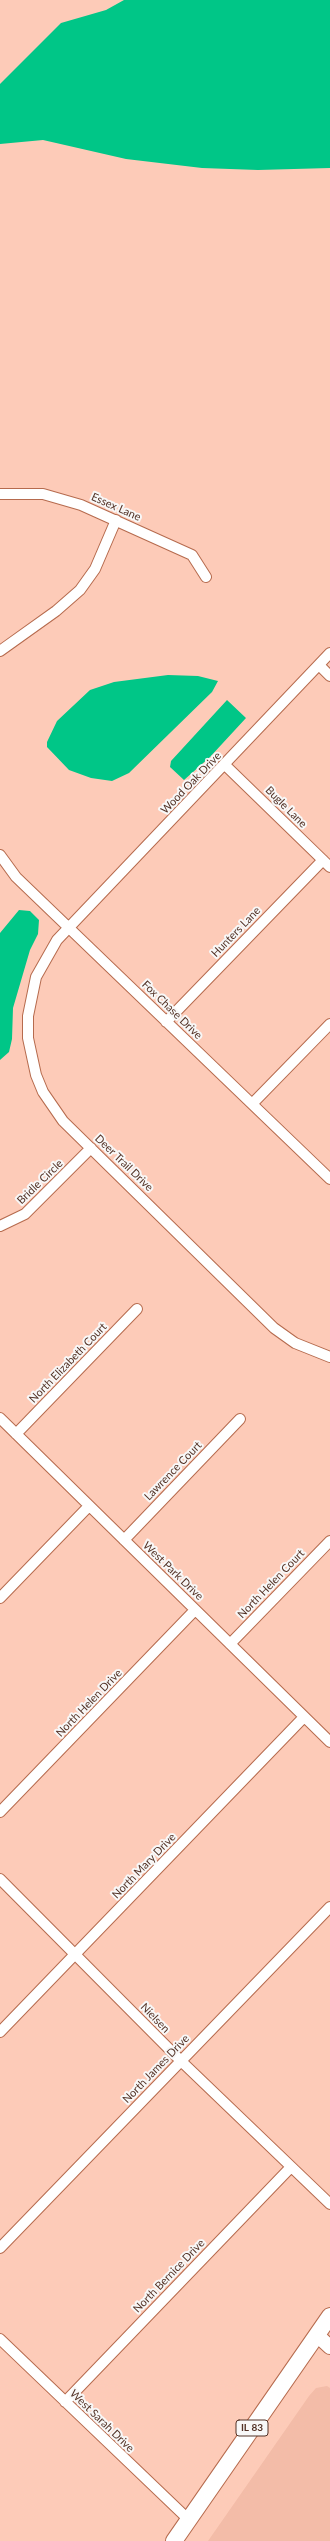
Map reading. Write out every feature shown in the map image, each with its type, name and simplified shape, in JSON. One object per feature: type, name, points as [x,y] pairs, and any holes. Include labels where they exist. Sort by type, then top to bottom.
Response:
[{"type":"main road","name":"IL 83","points":[[174,2541],[330,2316]]},
{"type":"main road","points":[[317,2335],[330,2347]]},
{"type":"street","name":"Essex Lane","points":[[0,494],[28,492],[63,498],[116,520],[192,555],[206,577]]},
{"type":"street","points":[[0,651],[56,611],[80,590],[95,569],[116,520]]},
{"type":"street","name":"Wood Oak Drive","points":[[69,927],[320,666],[330,653]]},
{"type":"street","points":[[320,666],[330,676]]},
{"type":"street","name":"Bugle Lane","points":[[225,765],[327,864]]},
{"type":"street","name":"Fox Chase Drive","points":[[0,855],[16,877],[330,1179]]},
{"type":"street","name":"Hunters Lane","points":[[166,1022],[327,864]]},
{"type":"street","name":"Deer Trail Drive","points":[[69,927],[57,940],[36,977],[28,1016],[28,1038],[43,1092],[63,1121],[274,1328],[296,1343],[330,1357]]},
{"type":"street","points":[[252,1104],[330,1024]]},
{"type":"street","name":"Bridle Circle","points":[[0,1226],[25,1214],[91,1148]]},
{"type":"street","name":"North Elizabeth Court","points":[[16,1434],[137,1309]]},
{"type":"street","name":"West Park Drive","points":[[0,1418],[330,1742]]},
{"type":"street","name":"Lawrence Court","points":[[124,1540],[240,1419]]},
{"type":"street","points":[[0,1598],[89,1506]]},
{"type":"street","name":"North Helen Court","points":[[230,1644],[330,1541]]},
{"type":"street","name":"North Helen Drive","points":[[0,1812],[195,1610]]},
{"type":"street","name":"North Mary Drive","points":[[0,2032],[304,1717]]},
{"type":"street","name":"Nielsen","points":[[0,1879],[181,2061],[330,2204]]},
{"type":"street","name":"North James Drive","points":[[0,2248],[330,1907]]},
{"type":"street","name":"North Bernice Drive","points":[[65,2402],[291,2167]]},
{"type":"street","name":"West Sarah Drive","points":[[0,2339],[189,2520]]},
{"type":"shaded area","points":[[124,0],[330,0],[330,168],[258,170],[202,168],[126,159],[43,140],[0,144],[0,84],[61,23],[106,10]]},
{"type":"shaded area","points":[[168,675],[198,676],[218,681],[212,692],[129,773],[112,781],[91,778],[69,770],[47,747],[47,742],[57,721],[90,690],[114,682]]},
{"type":"shaded area","points":[[227,700],[246,718],[210,757],[184,780],[170,767],[171,761]]},
{"type":"shaded area","points":[[19,910],[30,911],[39,920],[38,934],[30,950],[13,1008],[12,1039],[9,1052],[0,1060],[0,933]]},
{"type":"shaded area","points":[[327,2386],[330,2388],[330,2541],[208,2541],[309,2396],[316,2388]]}]
